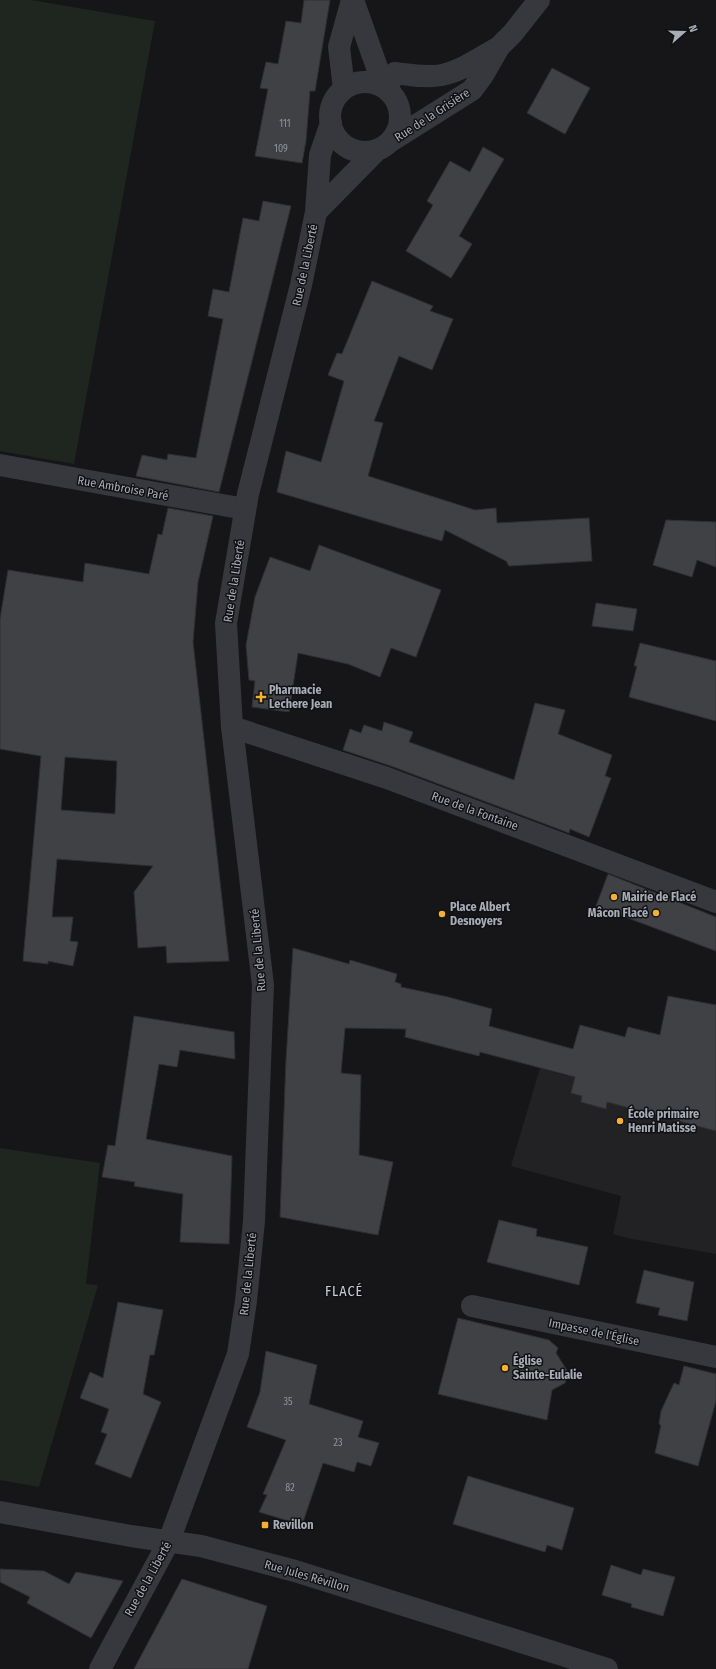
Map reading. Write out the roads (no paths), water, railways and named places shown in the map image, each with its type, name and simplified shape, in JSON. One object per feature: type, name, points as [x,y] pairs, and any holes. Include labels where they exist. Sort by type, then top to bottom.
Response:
[{"type":"street","points":[[353,0],[385,79],[399,108],[400,120],[397,131],[384,146],[367,152],[348,147],[340,141],[331,123],[330,114],[337,96],[344,89],[354,84],[364,82],[374,83],[385,79]]},
{"type":"street","points":[[344,89],[340,47],[353,0]]},
{"type":"street","name":"Rue de la Grisière","points":[[384,146],[472,90],[483,75],[499,47],[513,33],[539,0]]},
{"type":"street","name":"Rue de la Grisière","points":[[385,79],[442,75],[456,70],[499,47]]},
{"type":"street","name":"Rue de la Liberté","points":[[100,1669],[169,1541],[238,1354],[246,1301],[253,1228],[262,985],[232,727],[226,623],[245,509],[301,285],[316,212],[320,155],[331,123]]},
{"type":"street","name":"Rue de la Liberté","points":[[316,212],[384,146]]},
{"type":"street","name":"Rue Ambroise Paré","points":[[0,465],[245,509]]},
{"type":"street","name":"Rue de la Fontaine","points":[[232,727],[394,781],[716,902]]},
{"type":"street","name":"Impasse de l'Église","points":[[472,1306],[716,1357]]},
{"type":"street","name":"Rue Jules Révillon","points":[[0,1512],[131,1536],[201,1546],[295,1571],[607,1669]]},
{"type":"place","name":"Pharmacie Lechere Jean","points":[[261,697]]},
{"type":"place","name":"Mairie de Flacé","points":[[614,897]]},
{"type":"place","name":"Mâcon Flacé","points":[[656,913]]},
{"type":"place","name":"Place Albert Desnoyers","points":[[442,914]]},
{"type":"place","name":"École primaire Henri Matisse","points":[[620,1121]]},
{"type":"place","name":"Église Sainte-Eulalie","points":[[505,1368]]},
{"type":"place","name":"Revillon","points":[[265,1525]]},
{"type":"district","name":"FLACÉ","points":[[344,1291]]}]
